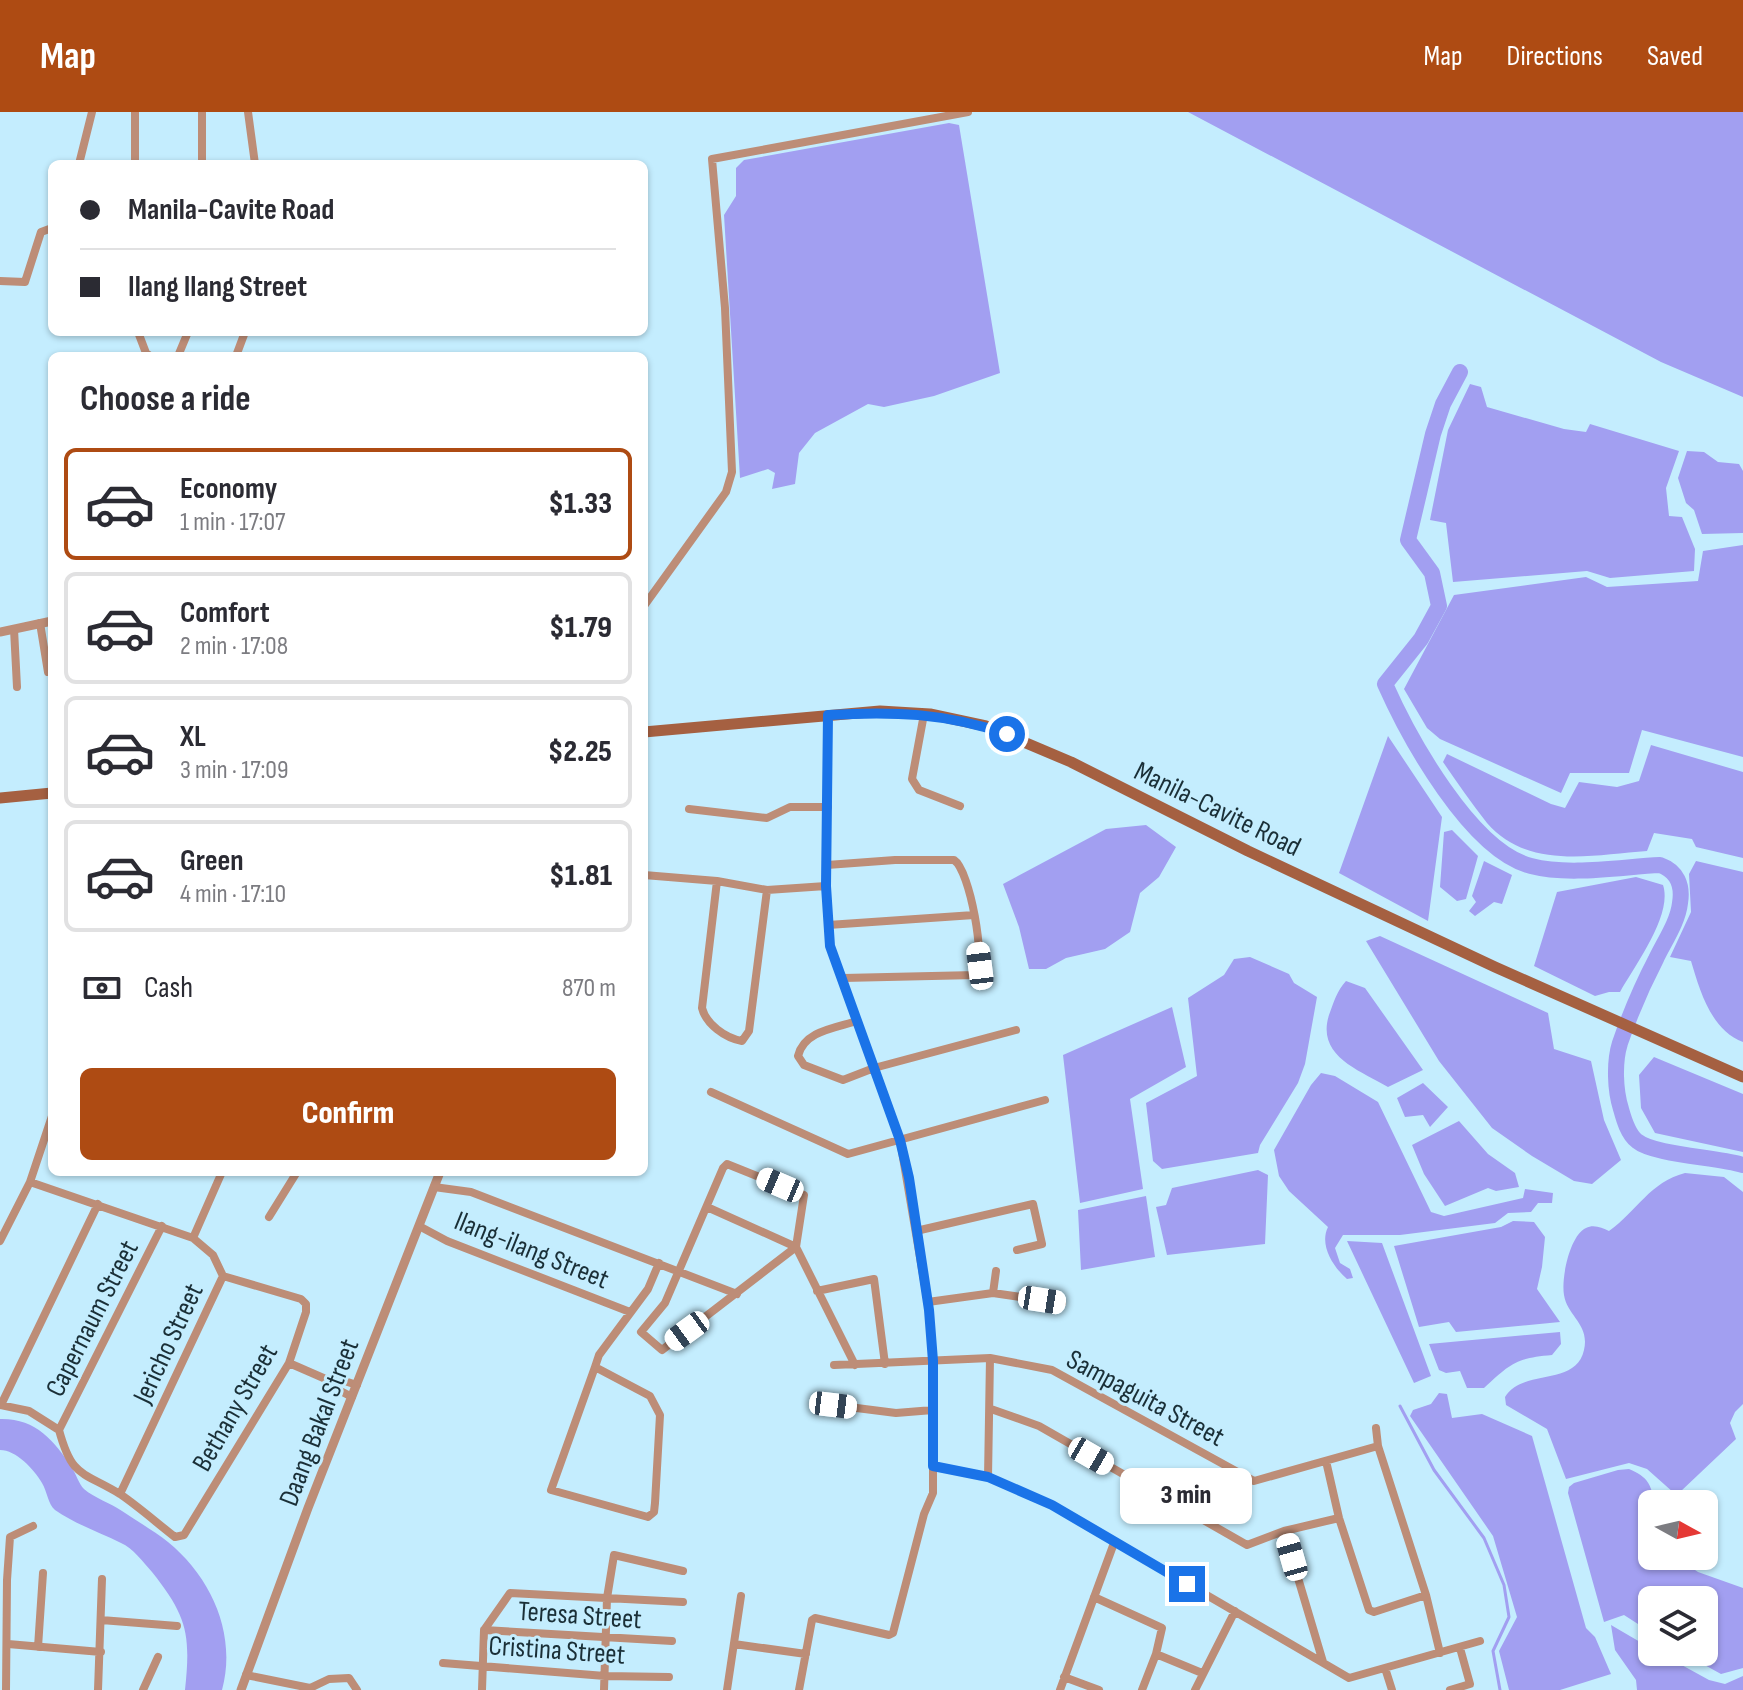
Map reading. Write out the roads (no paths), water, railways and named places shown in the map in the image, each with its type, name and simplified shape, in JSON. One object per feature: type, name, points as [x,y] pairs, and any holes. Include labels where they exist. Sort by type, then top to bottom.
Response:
[{"type":"main road","name":"Manila-Cavite Road","points":[[648,732],[880,711],[924,714],[986,726],[1046,751],[1232,843],[1615,1021],[1743,1077]]},
{"type":"main road","points":[[0,798],[48,793]]},
{"type":"street","points":[[80,160],[92,112]]},
{"type":"street","points":[[135,112],[135,160]]},
{"type":"street","points":[[202,112],[202,160]]},
{"type":"street","points":[[248,112],[254,160]]},
{"type":"street","points":[[648,600],[726,492],[732,472],[725,308],[712,159],[968,112]]},
{"type":"street","points":[[0,281],[25,282],[41,232],[48,228]]},
{"type":"street","points":[[0,632],[48,622]]},
{"type":"street","points":[[40,623],[48,672]]},
{"type":"street","points":[[14,629],[17,687]]},
{"type":"street","points":[[924,714],[912,779],[919,790],[960,806]]},
{"type":"street","points":[[799,1690],[812,1620],[819,1617],[889,1635],[893,1633],[924,1514],[933,1493],[933,1361],[928,1302],[900,1140],[830,946],[826,886],[828,715]]},
{"type":"street","points":[[689,809],[767,818],[790,807],[828,807]]},
{"type":"street","points":[[827,865],[954,860],[960,864],[966,877],[974,915],[980,966],[976,975],[843,978]]},
{"type":"street","points":[[648,875],[717,881],[767,890],[826,886]]},
{"type":"street","points":[[717,881],[702,1008],[704,1017],[735,1040],[742,1041],[749,1031],[767,890]]},
{"type":"street","points":[[828,925],[974,915]]},
{"type":"street","points":[[857,1021],[811,1036],[801,1045],[798,1056],[804,1065],[843,1080],[874,1068],[1016,1030]]},
{"type":"street","points":[[711,1092],[848,1154],[1045,1100]]},
{"type":"street","points":[[0,1241],[30,1182],[48,1128]]},
{"type":"street","points":[[796,1247],[662,1350],[641,1332],[665,1303],[727,1164],[804,1195],[796,1247],[855,1365]]},
{"type":"street","points":[[30,1182],[193,1238],[219,1176]]},
{"type":"street","points":[[269,1217],[295,1176]]},
{"type":"street","name":"Daang Bakal Street","points":[[241,1690],[438,1176]]},
{"type":"street","points":[[434,1187],[471,1192],[737,1294]]},
{"type":"street","points":[[98,1204],[1,1405],[29,1411],[59,1430],[78,1473],[120,1494]]},
{"type":"street","points":[[916,1231],[1033,1204],[1042,1244],[1017,1250]]},
{"type":"street","points":[[707,1207],[796,1247]]},
{"type":"street","name":"Capernaum Street","points":[[59,1430],[162,1226]]},
{"type":"street","name":"Ilang-ilang Street","points":[[419,1226],[447,1241],[630,1312]]},
{"type":"street","name":"Jericho Street","points":[[120,1494],[223,1276],[213,1255],[193,1238]]},
{"type":"street","points":[[595,1367],[650,1396],[660,1415],[654,1512],[648,1517],[551,1490],[599,1355],[648,1289],[659,1263]]},
{"type":"street","points":[[993,1293],[996,1271]]},
{"type":"street","name":"Bethany Street","points":[[120,1494],[175,1537],[184,1535],[289,1363],[306,1304],[301,1299],[223,1276]]},
{"type":"street","points":[[817,1291],[874,1279],[885,1364]]},
{"type":"street","points":[[928,1302],[993,1293],[1062,1303]]},
{"type":"street","points":[[988,1477],[990,1358]]},
{"type":"street","name":"Sampaguita Street","points":[[834,1365],[990,1358],[1052,1370],[1254,1481],[1378,1446]]},
{"type":"street","points":[[289,1363],[328,1380],[335,1378],[357,1385]]},
{"type":"street","points":[[328,1380],[331,1386],[352,1397]]},
{"type":"street","points":[[833,1405],[896,1413],[933,1410]]},
{"type":"street","points":[[991,1409],[1039,1426],[1247,1545],[1284,1531],[1339,1518]]},
{"type":"street","points":[[1376,1428],[1378,1446],[1426,1595],[1440,1653]]},
{"type":"street","points":[[1326,1461],[1339,1518],[1369,1610],[1374,1612],[1426,1595]]},
{"type":"street","points":[[933,1466],[988,1477],[1052,1505],[1349,1678],[1480,1641]]},
{"type":"street","points":[[6,1690],[10,1537],[33,1526]]},
{"type":"street","points":[[1284,1531],[1323,1662]]},
{"type":"street","points":[[1060,1690],[1114,1543]]},
{"type":"street","points":[[604,1690],[607,1598],[614,1555],[683,1571]]},
{"type":"street","points":[[38,1647],[43,1573]]},
{"type":"street","points":[[98,1690],[102,1579]]},
{"type":"street","points":[[482,1690],[484,1630],[510,1593],[683,1602]]},
{"type":"street","points":[[727,1690],[741,1596]]},
{"type":"street","points":[[1094,1597],[1162,1628],[1142,1690]]},
{"type":"street","points":[[1195,1690],[1235,1611]]},
{"type":"street","points":[[101,1620],[177,1626]]},
{"type":"street","name":"Teresa Street","points":[[484,1630],[672,1641]]},
{"type":"street","points":[[8,1644],[101,1652]]},
{"type":"street","points":[[734,1644],[806,1654]]},
{"type":"street","points":[[1450,1690],[1470,1684],[1460,1648]]},
{"type":"street","points":[[1156,1654],[1202,1673]]},
{"type":"street","points":[[143,1690],[158,1657]]},
{"type":"street","name":"Cristina Street","points":[[443,1663],[605,1676],[669,1677]]},
{"type":"street","points":[[1385,1668],[1392,1690]]},
{"type":"street","points":[[246,1675],[288,1687],[310,1688],[337,1677],[349,1678],[357,1690]]},
{"type":"street","points":[[1064,1677],[1099,1690]]},
{"type":"waterway","points":[[1460,372],[1443,404],[1433,434],[1408,540],[1432,573],[1439,606],[1421,639],[1385,684],[1444,790],[1486,839],[1508,856],[1546,869],[1578,871],[1660,865],[1675,875],[1681,890],[1677,917],[1636,1000],[1618,1051],[1616,1076],[1619,1101],[1629,1131],[1645,1146],[1743,1165]]},
{"type":"waterway","points":[[1400,1406],[1434,1470],[1484,1538],[1504,1585],[1509,1617],[1493,1651],[1500,1690]]}]
